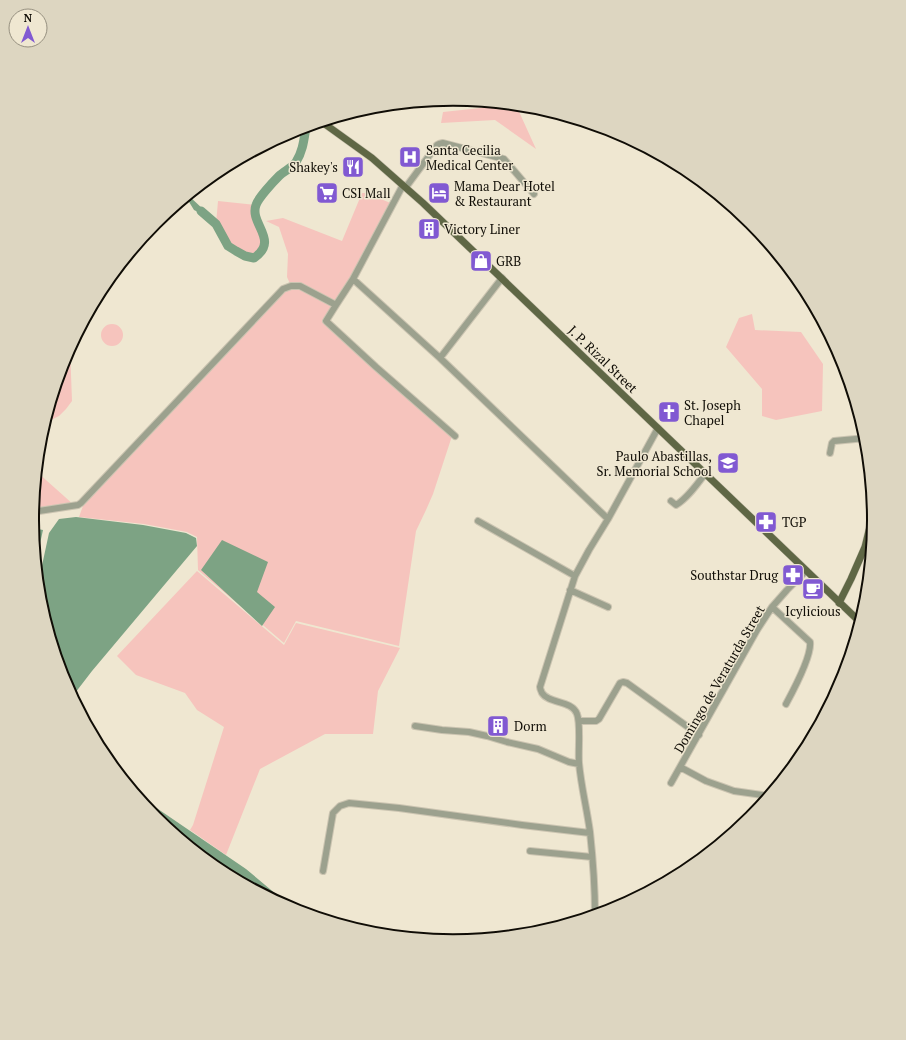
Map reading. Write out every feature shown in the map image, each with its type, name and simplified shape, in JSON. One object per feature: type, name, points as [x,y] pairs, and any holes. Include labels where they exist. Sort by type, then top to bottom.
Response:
[{"type":"main road","name":"J. P. Rizal Street","points":[[327,126],[372,158],[404,186],[502,278],[855,617]]},
{"type":"main road","points":[[839,602],[865,553]]},
{"type":"street","points":[[455,436],[326,321],[353,279],[404,186],[437,145],[443,143],[504,159],[534,194]]},
{"type":"street","points":[[440,358],[502,278]]},
{"type":"street","points":[[353,279],[440,358],[608,520]]},
{"type":"street","points":[[39,511],[78,505],[81,503],[283,289],[291,286],[300,286],[336,305]]},
{"type":"street","points":[[595,908],[590,833],[579,764],[578,714],[570,706],[547,698],[542,693],[540,687],[575,576],[585,556],[608,520],[658,428]]},
{"type":"street","points":[[830,453],[832,443],[836,440],[859,438]]},
{"type":"street","points":[[670,501],[676,505],[678,504],[705,474]]},
{"type":"street","points":[[478,521],[575,576]]},
{"type":"street","name":"Domingo de Veraturda Street","points":[[671,783],[757,630],[772,607],[806,571]]},
{"type":"street","points":[[570,590],[608,607]]},
{"type":"street","points":[[772,607],[810,642],[810,649],[799,678],[786,704]]},
{"type":"street","points":[[579,721],[596,721],[599,719],[620,683],[623,682],[627,683],[699,735]]},
{"type":"street","points":[[415,726],[469,732],[487,736],[538,749],[569,762],[579,764]]},
{"type":"street","points":[[680,767],[706,781],[728,789],[762,795]]},
{"type":"street","points":[[323,871],[333,813],[340,806],[349,803],[399,808],[522,826],[590,833]]},
{"type":"street","points":[[530,851],[592,857]]},
{"type":"shaded area","points":[[485,108],[519,112],[536,149],[495,120],[441,123],[443,112]]},
{"type":"shaded area","points":[[362,193],[366,193],[393,204],[336,305],[300,286],[291,286],[287,277],[288,254],[279,227],[266,221],[283,218],[342,241]]},
{"type":"shaded area","points":[[192,199],[205,211],[210,220],[202,214],[194,210],[189,202]]},
{"type":"shaded area","points":[[218,201],[256,205],[256,217],[263,236],[264,245],[259,254],[254,258],[245,256],[228,246],[216,224]]},
{"type":"shaded area","points":[[291,288],[299,289],[335,307],[326,322],[452,436],[433,494],[416,531],[399,646],[296,621],[284,643],[198,570],[197,537],[187,532],[144,524],[79,517],[84,503],[283,291]]},
{"type":"shaded area","points":[[752,314],[755,330],[801,332],[823,364],[822,411],[776,420],[762,416],[762,389],[726,347],[739,318]]},
{"type":"shaded area","points":[[112,324],[120,327],[123,335],[120,343],[112,346],[104,343],[101,335],[104,327]]},
{"type":"shaded area","points":[[71,363],[72,401],[59,416],[51,420],[61,387]]},
{"type":"shaded area","points":[[42,476],[74,505],[39,513]]},
{"type":"shaded area","points":[[76,517],[143,525],[186,533],[196,538],[197,546],[77,691],[61,653],[53,627],[47,601],[42,565],[49,533],[59,519]]},
{"type":"shaded area","points":[[39,529],[43,530],[40,544]]},
{"type":"shaded area","points":[[222,540],[268,562],[257,592],[275,607],[262,626],[201,570]]},
{"type":"shaded area","points":[[197,571],[284,645],[296,623],[400,648],[378,691],[373,734],[325,734],[260,769],[226,855],[190,830],[193,825],[224,727],[197,710],[185,693],[136,675],[117,656]]},
{"type":"shaded area","points":[[154,806],[246,869],[275,893],[246,879],[223,864],[180,831]]},
{"type":"waterway","points":[[201,211],[216,224],[228,246],[245,256],[254,258],[261,251],[264,245],[264,238],[256,219],[255,212],[257,202],[281,174],[296,162],[302,149],[305,134]]},
{"type":"place","name":"Santa Cecilia Medical Center","points":[[410,157]]},
{"type":"place","name":"Shakey's","points":[[353,167]]},
{"type":"place","name":"CSI Mall","points":[[327,193]]},
{"type":"place","name":"Mama Dear Hotel & Restaurant","points":[[439,193]]},
{"type":"place","name":"Victory Liner","points":[[429,229]]},
{"type":"place","name":"GRB","points":[[481,261]]},
{"type":"place","name":"St. Joseph Chapel","points":[[669,412]]},
{"type":"place","name":"Paulo Abastillas, Sr. Memorial School","points":[[728,463]]},
{"type":"place","name":"TGP","points":[[766,522]]},
{"type":"place","name":"Southstar Drug","points":[[793,575]]},
{"type":"place","name":"Icylicious","points":[[813,589]]},
{"type":"place","name":"Dorm","points":[[498,726]]}]
